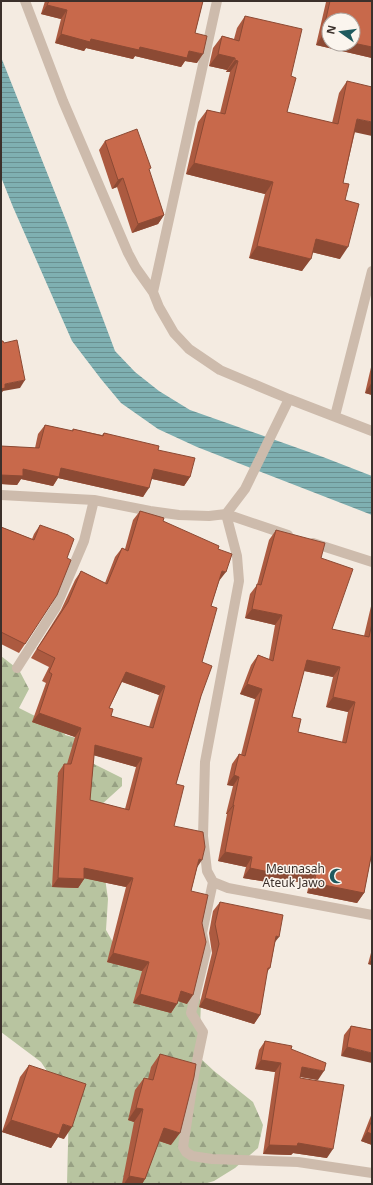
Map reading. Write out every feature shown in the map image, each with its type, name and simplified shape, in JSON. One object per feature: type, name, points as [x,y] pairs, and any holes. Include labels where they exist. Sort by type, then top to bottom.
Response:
[{"type":"street","points":[[26,1],[64,101],[128,253],[136,268],[153,292],[159,307],[174,333],[189,349],[220,370],[289,399],[372,430]]},
{"type":"street","points":[[153,292],[217,1]]},
{"type":"street","points":[[335,416],[372,271]]},
{"type":"street","points":[[226,514],[246,488],[289,399]]},
{"type":"street","points":[[1,495],[94,500],[179,515],[209,516],[226,514],[372,562]]},
{"type":"street","points":[[17,668],[56,607],[84,541],[94,500]]},
{"type":"street","points":[[226,514],[237,556],[238,581],[205,762],[203,836],[207,871],[213,882],[228,888],[372,915]]},
{"type":"street","points":[[213,882],[202,933],[206,951],[191,1013],[203,1032],[194,1075],[183,1147],[186,1152],[192,1156],[298,1162],[372,1173]]},
{"type":"green space","points":[[1,656],[19,670],[29,689],[19,708],[35,716],[60,717],[65,735],[91,742],[92,763],[122,778],[122,786],[101,805],[105,878],[108,899],[106,930],[119,953],[194,985],[201,1001],[199,1057],[253,1102],[263,1125],[258,1148],[235,1168],[214,1181],[204,1184],[67,1184],[69,1104],[41,1062],[1,1032]]},
{"type":"water","points":[[1,57],[67,223],[115,351],[135,372],[159,391],[190,410],[372,476],[372,515],[197,447],[158,429],[121,403],[101,379],[72,341],[1,177]]},
{"type":"building","points":[[49,1],[203,1],[195,33],[207,36],[203,54],[189,51],[187,58],[140,47],[139,50],[91,39],[90,42],[61,34],[67,10],[47,5]]},
{"type":"building","points":[[330,1],[372,1],[372,47],[361,45],[361,12],[327,12]]},
{"type":"building","points":[[245,16],[302,29],[291,76],[296,78],[287,112],[338,124],[347,81],[372,87],[372,122],[357,119],[343,183],[349,184],[345,200],[359,204],[348,247],[316,239],[311,259],[257,246],[273,182],[194,163],[207,110],[225,114],[238,61],[235,60],[235,58],[218,54],[222,36],[239,41]]},
{"type":"building","points":[[137,129],[151,168],[149,169],[164,215],[138,224],[123,178],[118,180],[105,141]]},
{"type":"building","points":[[17,340],[25,380],[5,384],[5,388],[1,389],[1,341],[4,343]]},
{"type":"building","points":[[45,425],[73,431],[73,429],[103,436],[104,433],[159,446],[158,450],[195,458],[190,477],[154,469],[149,488],[61,468],[59,477],[23,469],[23,476],[1,475],[1,446],[39,448]]},
{"type":"building","points":[[140,511],[164,518],[163,521],[219,546],[218,549],[232,554],[226,572],[222,571],[211,606],[217,608],[202,662],[212,666],[201,696],[176,784],[184,786],[174,826],[203,832],[205,847],[202,860],[199,859],[191,891],[208,895],[202,923],[206,942],[193,995],[181,991],[177,1004],[140,994],[149,962],[113,953],[133,878],[84,868],[84,879],[58,878],[64,764],[71,764],[81,728],[39,713],[52,674],[49,672],[55,658],[37,649],[68,602],[81,571],[107,584],[122,548],[128,551]],"holes":[[[126,672],[165,686],[153,728],[111,716],[113,709],[109,708]],[[95,745],[142,758],[129,810],[90,800]]]},
{"type":"building","points":[[40,525],[68,535],[74,539],[67,558],[71,560],[57,595],[25,644],[1,632],[1,527],[34,540]]},
{"type":"building","points":[[276,530],[325,543],[321,558],[353,569],[332,629],[369,637],[372,623],[372,852],[364,893],[314,883],[316,874],[275,866],[274,873],[250,868],[252,857],[225,852],[239,777],[234,775],[239,754],[245,756],[262,689],[247,684],[258,655],[273,661],[282,615],[252,609],[257,584],[261,585]],"holes":[[[307,660],[340,667],[333,697],[355,702],[346,743],[298,732],[301,719],[292,717]]]},
{"type":"building","points":[[220,902],[283,915],[279,937],[276,936],[270,968],[268,968],[260,1015],[205,998],[219,944],[215,924]]},
{"type":"building","points":[[351,1026],[372,1030],[372,1053],[347,1047]]},
{"type":"building","points":[[265,1041],[292,1046],[291,1049],[326,1063],[324,1071],[302,1067],[300,1078],[344,1085],[333,1149],[298,1143],[297,1146],[269,1145],[281,1063],[261,1060]]},
{"type":"building","points":[[160,1054],[196,1064],[180,1133],[164,1128],[145,1179],[129,1176],[143,1109],[136,1108],[144,1078],[153,1080]]},
{"type":"building","points":[[29,1065],[86,1084],[72,1127],[63,1124],[59,1135],[11,1120]]},
{"type":"building","points":[[372,1120],[372,1134],[367,1132]]},
{"type":"place","name":"Meunasah Ateuk Jawo","points":[[337,876]]}]
